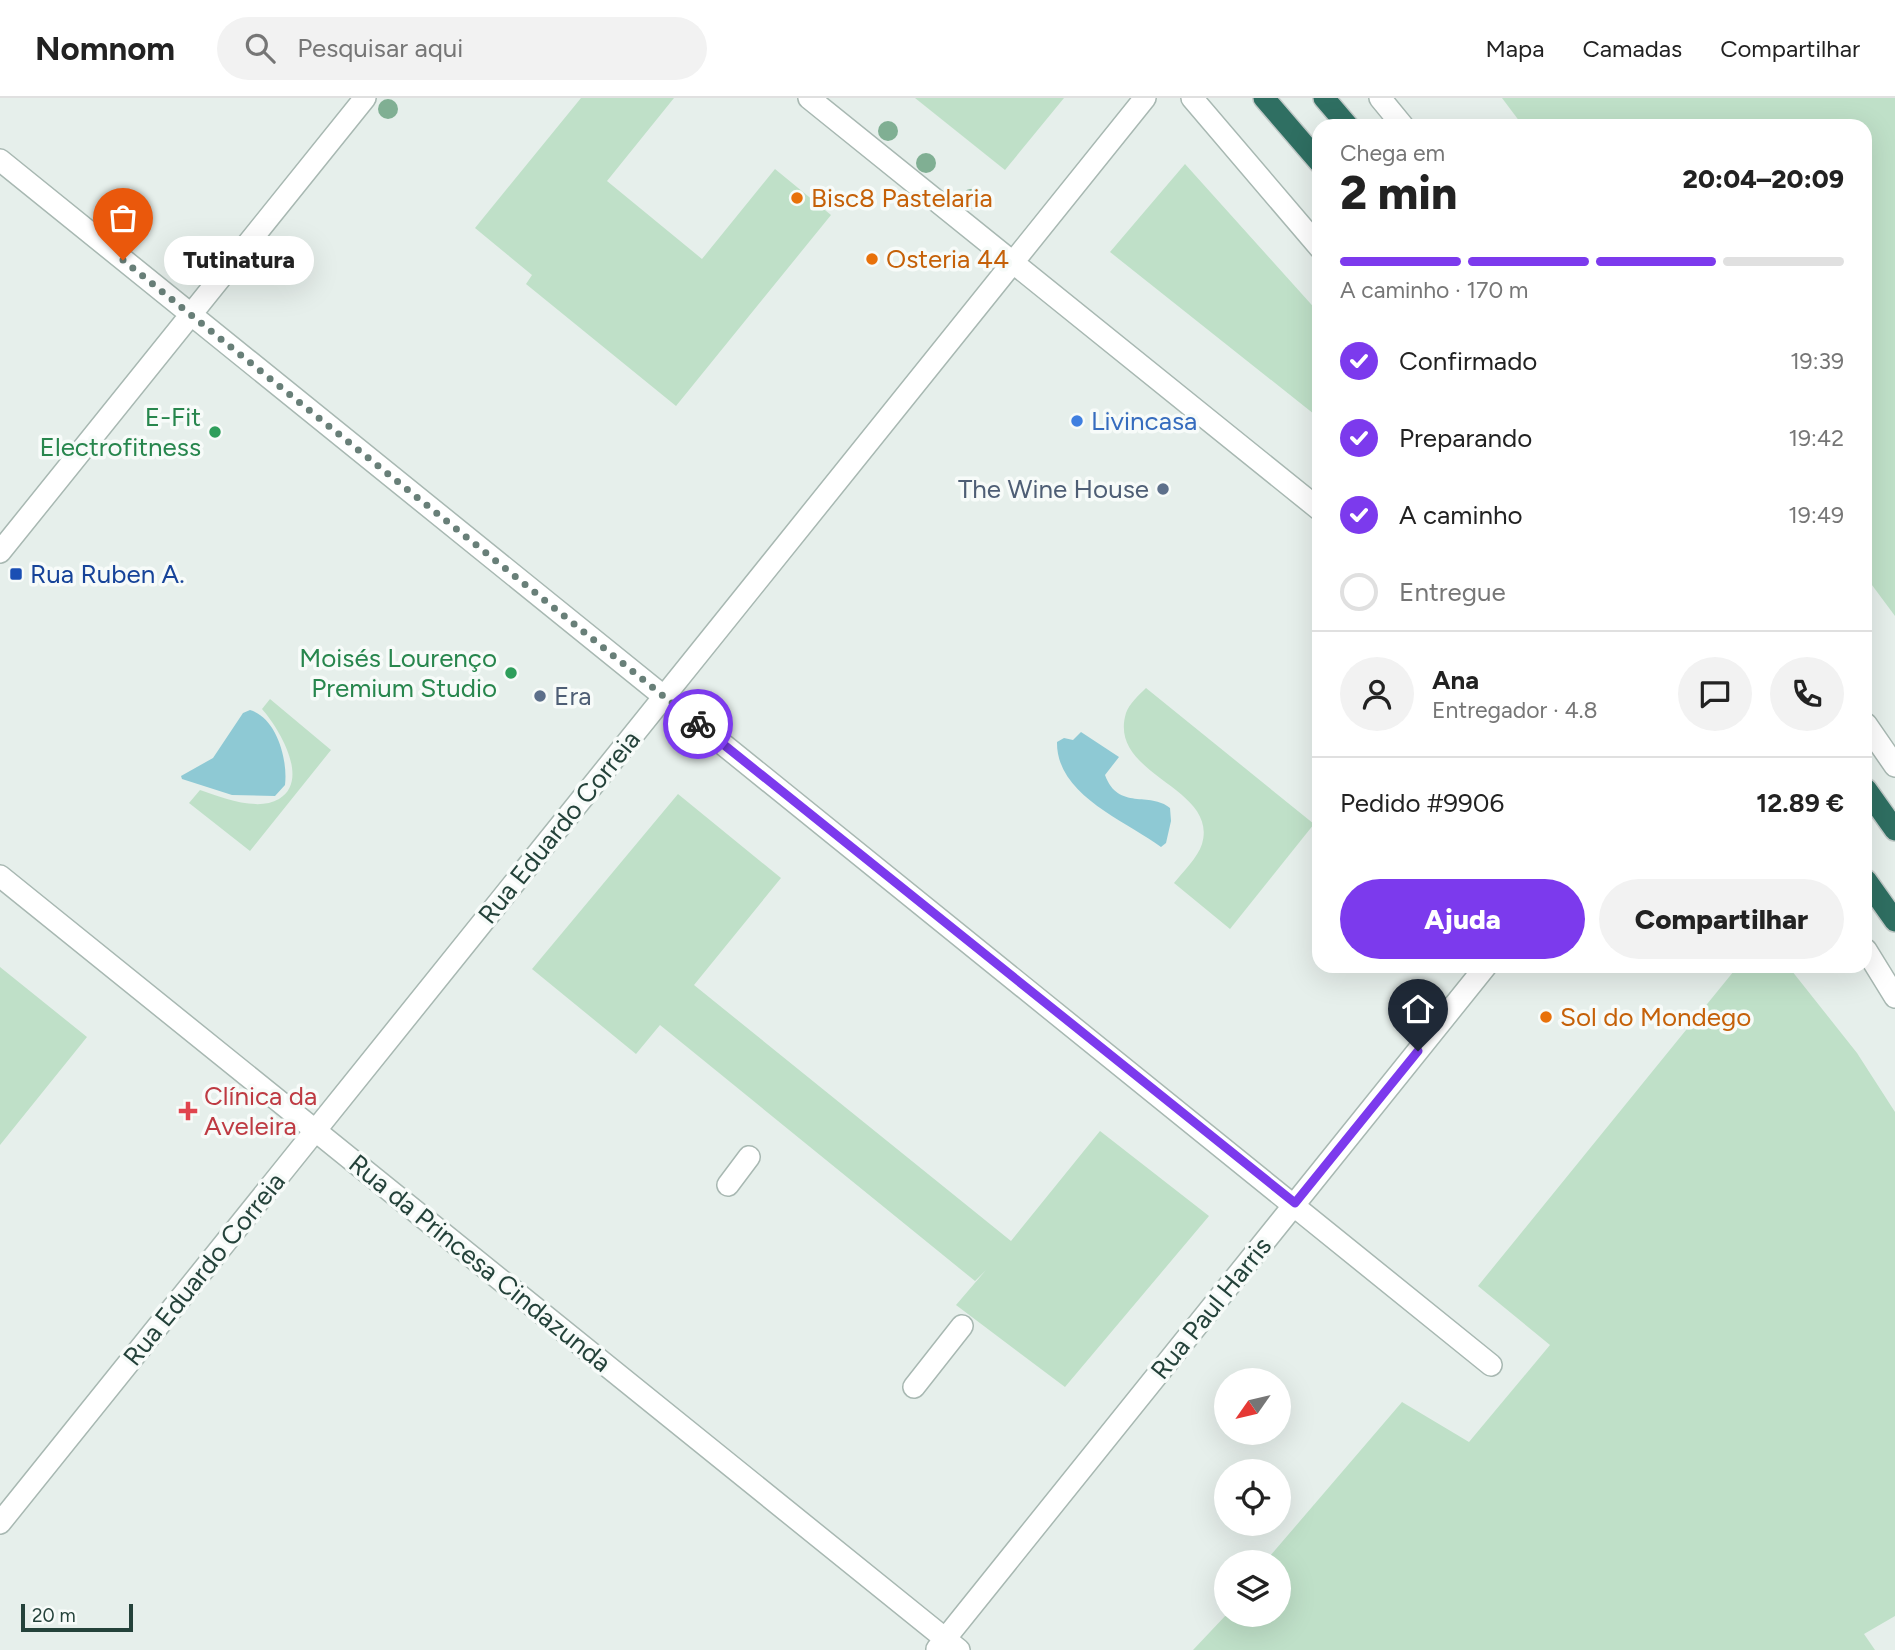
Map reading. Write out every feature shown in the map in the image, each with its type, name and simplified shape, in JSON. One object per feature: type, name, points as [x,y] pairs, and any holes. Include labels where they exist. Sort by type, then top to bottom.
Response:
[{"type":"highway","points":[[1264,98],[1312,154]]},
{"type":"highway","points":[[1324,98],[1342,119]]},
{"type":"highway","points":[[1872,797],[1895,830]]},
{"type":"highway","points":[[1872,888],[1895,921]]},
{"type":"street","points":[[0,552],[365,98]]},
{"type":"street","points":[[809,98],[1312,504]]},
{"type":"street","name":"Rua Eduardo Correia","points":[[0,1523],[1145,98]]},
{"type":"street","points":[[1192,98],[1312,239]]},
{"type":"street","points":[[1380,98],[1397,119]]},
{"type":"street","points":[[0,160],[1295,1203],[1491,1365]]},
{"type":"street","points":[[1872,733],[1895,766]]},
{"type":"street","name":"Rua da Princesa Cindazunda","points":[[0,876],[316,1130],[947,1646]]},
{"type":"street","points":[[1872,961],[1895,997]]},
{"type":"street","name":"Rua Paul Harris","points":[[947,1646],[1295,1203],[1480,973]]},
{"type":"street","points":[[728,1185],[749,1157]]},
{"type":"street","points":[[914,1387],[962,1326]]},
{"type":"green space","points":[[581,98],[674,98],[607,181],[702,259],[775,169],[831,215],[676,406],[526,284],[532,275],[475,228]]},
{"type":"green space","points":[[915,98],[1064,98],[1005,170]]},
{"type":"green space","points":[[1502,98],[1895,98],[1895,616],[1872,585],[1872,119],[1518,119]]},
{"type":"green space","points":[[1185,164],[1312,305],[1312,412],[1110,252]]},
{"type":"green space","points":[[1146,688],[1312,822],[1312,826],[1230,929],[1174,883],[1200,849],[1203,824],[1195,808],[1132,752],[1125,734],[1126,713]]},
{"type":"green space","points":[[270,699],[331,750],[250,851],[189,803],[200,790],[239,802],[260,804],[279,799],[288,790],[292,767],[288,754],[283,740],[262,709]]},
{"type":"green space","points":[[678,794],[781,878],[694,985],[1011,1241],[1100,1131],[1209,1216],[1065,1387],[956,1305],[986,1270],[975,1281],[660,1025],[636,1054],[532,969]]},
{"type":"green space","points":[[0,967],[87,1037],[0,1145]]},
{"type":"green space","points":[[1732,973],[1794,973],[1857,1053],[1895,1112],[1895,1616],[1864,1634],[1875,1650],[1193,1650],[1215,1627],[1291,1627],[1291,1550],[1275,1550],[1287,1536],[1291,1536],[1291,1532],[1402,1402],[1469,1442],[1550,1345],[1478,1286]]},
{"type":"water","points":[[250,710],[267,722],[279,741],[285,764],[285,785],[275,796],[232,795],[182,779],[181,776],[213,758],[243,713]]},
{"type":"water","points":[[1081,732],[1119,757],[1105,775],[1118,793],[1126,797],[1162,803],[1170,808],[1171,821],[1166,843],[1161,847],[1096,805],[1080,792],[1068,777],[1060,761],[1057,742],[1064,738],[1073,740]]},
{"type":"way so far","points":[[123,260],[698,724]]},
{"type":"place","name":"Bisc8 Pastelaria","points":[[797,198]]},
{"type":"place","name":"Osteria 44","points":[[872,259]]},
{"type":"place","name":"Tutinatura","points":[[123,260]]},
{"type":"place","name":"Livincasa","points":[[1077,421]]},
{"type":"place","name":"E-Fit Electrofitness","points":[[215,432]]},
{"type":"place","name":"The Wine House","points":[[1163,489]]},
{"type":"place","name":"Rua Ruben A.","points":[[16,574]]},
{"type":"place","name":"Moisés Lourenço Premium Studio","points":[[511,673]]},
{"type":"place","name":"Era","points":[[540,696]]},
{"type":"place","name":"Sol do Mondego","points":[[1546,1017]]},
{"type":"place","name":"Clínica da Aveleira","points":[[188,1111]]},
{"type":"route","points":[[698,724],[1295,1203],[1418,1051]]}]
